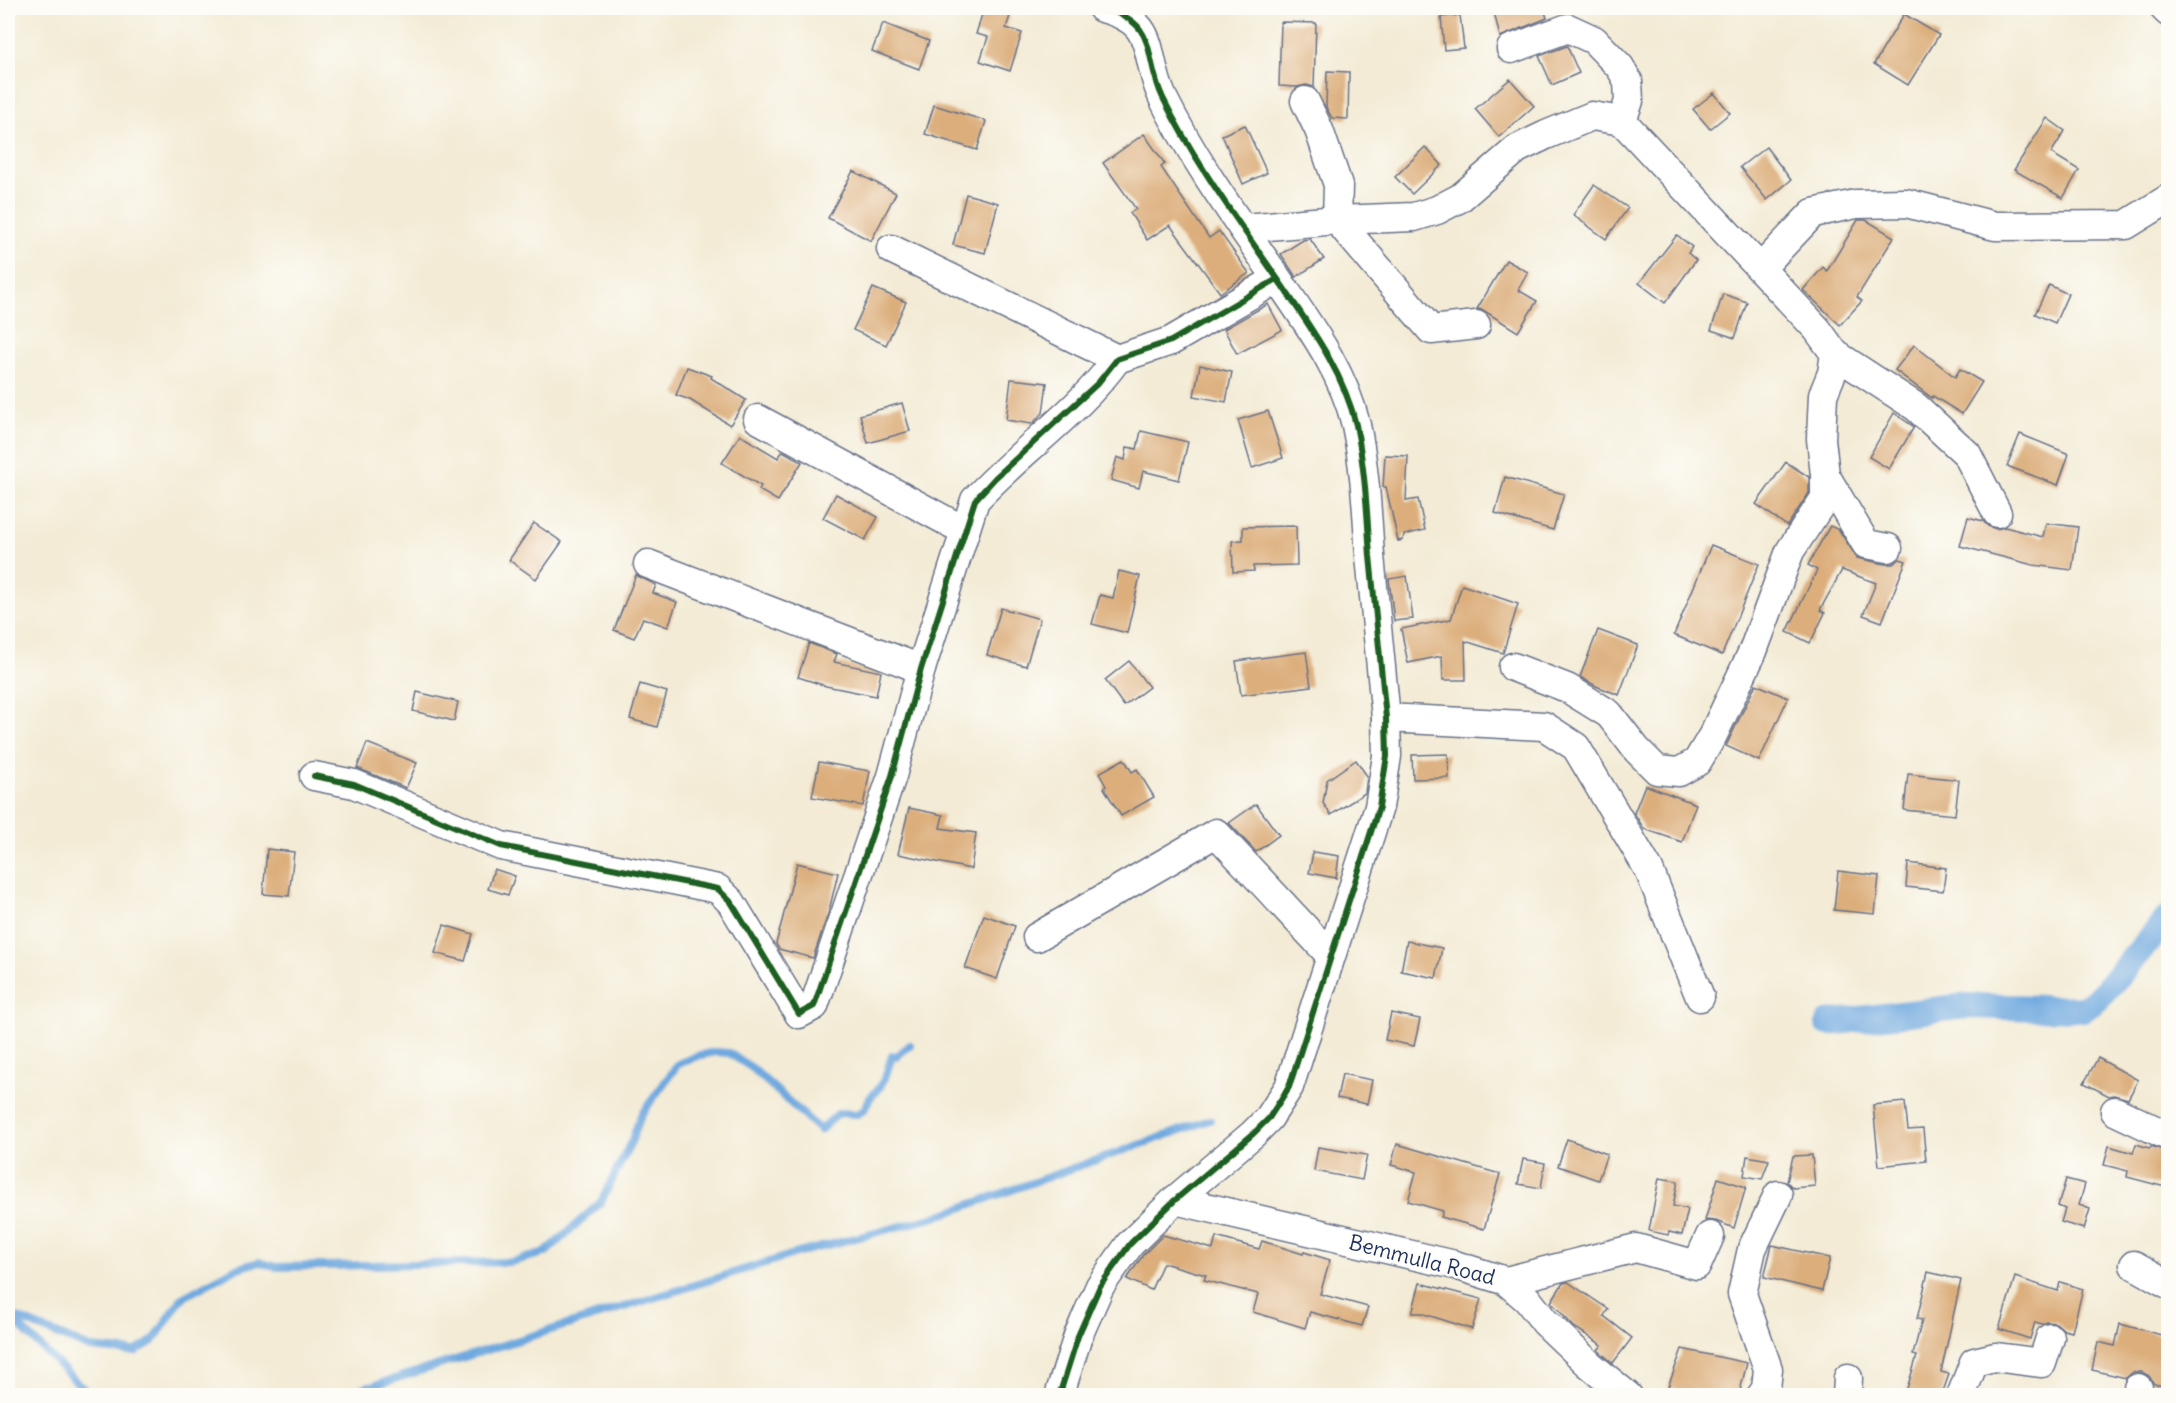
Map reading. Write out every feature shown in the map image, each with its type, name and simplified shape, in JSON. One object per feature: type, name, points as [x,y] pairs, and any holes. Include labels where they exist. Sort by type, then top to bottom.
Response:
[{"type":"street","points":[[1059,1395],[1078,1336],[1100,1286],[1130,1244],[1175,1200],[1253,1134],[1269,1118],[1289,1087],[1379,807],[1387,756],[1386,718],[1364,478],[1355,424],[1344,388],[1331,360],[1304,317],[1173,118],[1161,93],[1149,45],[1146,18],[1129,19],[1102,8]]},
{"type":"street","points":[[2164,8],[2169,12]]},
{"type":"street","points":[[1511,49],[1568,28],[1594,40],[1620,67],[1628,81],[1629,101],[1622,121]]},
{"type":"street","points":[[1305,101],[1319,129],[1338,185],[1337,220],[1431,330],[1476,325]]},
{"type":"street","points":[[1244,228],[1337,220],[1414,217],[1437,210],[1460,198],[1517,149],[1527,144],[1592,116],[1622,121],[1817,329],[1835,354],[1916,406],[1967,453],[1997,513]]},
{"type":"street","points":[[1761,268],[1813,213],[1856,204],[1906,203],[1995,225],[2126,225],[2169,199]]},
{"type":"street","points":[[891,249],[1117,359]]},
{"type":"street","points":[[314,776],[354,784],[501,846],[718,889],[731,902],[799,1014],[814,1006],[892,776],[921,669],[975,500],[995,478],[1098,383],[1117,359],[1171,341],[1277,279]]},
{"type":"street","points":[[1513,667],[1567,688],[1609,714],[1637,750],[1657,770],[1679,772],[1697,762],[1713,735],[1753,651],[1790,551],[1825,498],[1826,475],[1821,439],[1823,395],[1832,374],[1835,354]]},
{"type":"street","points":[[758,419],[965,531]]},
{"type":"street","points":[[1826,475],[1866,544],[1888,548]]},
{"type":"street","points":[[648,564],[921,669]]},
{"type":"street","points":[[1386,718],[1544,726],[1576,747],[1649,870],[1700,997]]},
{"type":"street","points":[[1037,937],[1216,833],[1330,955]]},
{"type":"street","points":[[2115,1111],[2169,1136]]},
{"type":"street","points":[[1761,1395],[1766,1389],[1768,1370],[1742,1294],[1752,1249],[1778,1195]]},
{"type":"street","name":"Bemmulla Road","points":[[1175,1200],[1455,1265],[1506,1281],[1527,1299],[1545,1322],[1589,1364],[1628,1395]]},
{"type":"street","points":[[1506,1281],[1636,1248],[1697,1265],[1710,1236]]},
{"type":"street","points":[[2134,1265],[2169,1284]]},
{"type":"street","points":[[1961,1395],[1974,1362],[1995,1357],[2042,1363],[2050,1338]]},
{"type":"building","points":[[984,8],[1010,16],[1006,28],[1022,33],[1010,71],[980,61],[988,37],[976,34]]},
{"type":"building","points":[[1493,8],[1544,8],[1547,18],[1500,37]]},
{"type":"building","points":[[1904,14],[1939,35],[1908,85],[1874,64]]},
{"type":"building","points":[[1460,15],[1464,48],[1444,50],[1441,17]]},
{"type":"building","points":[[1281,22],[1316,23],[1314,87],[1279,86]]},
{"type":"building","points":[[883,23],[929,41],[919,69],[872,51]]},
{"type":"building","points":[[1567,46],[1579,73],[1552,85],[1539,56]]},
{"type":"building","points":[[1327,71],[1349,72],[1348,119],[1332,118],[1326,107]]},
{"type":"building","points":[[1510,79],[1534,106],[1499,137],[1475,109]]},
{"type":"building","points":[[1714,93],[1730,113],[1710,129],[1693,109]]},
{"type":"building","points":[[934,105],[986,121],[977,150],[925,134]]},
{"type":"building","points":[[2047,118],[2065,131],[2051,153],[2079,170],[2063,198],[2014,170]]},
{"type":"building","points":[[1245,125],[1267,173],[1243,184],[1222,135]]},
{"type":"building","points":[[1144,134],[1165,164],[1161,167],[1209,238],[1219,231],[1249,273],[1220,293],[1170,225],[1147,240],[1130,213],[1136,209],[1103,163]]},
{"type":"building","points":[[1425,147],[1442,165],[1412,194],[1395,177]]},
{"type":"building","points":[[1766,147],[1791,180],[1767,200],[1740,167]]},
{"type":"building","points":[[853,171],[896,193],[871,241],[828,218]]},
{"type":"building","points":[[1594,185],[1628,208],[1606,239],[1573,215]]},
{"type":"building","points":[[966,194],[998,203],[985,253],[953,245]]},
{"type":"building","points":[[1858,220],[1866,220],[1894,237],[1857,297],[1862,301],[1840,325],[1803,290],[1823,267],[1827,271]]},
{"type":"building","points":[[1677,235],[1692,247],[1688,253],[1696,260],[1665,303],[1639,283]]},
{"type":"building","points":[[1310,239],[1324,259],[1296,277],[1281,254],[1303,240]]},
{"type":"building","points":[[1506,260],[1528,272],[1518,290],[1537,301],[1518,332],[1483,310],[1477,309]]},
{"type":"building","points":[[2049,285],[2068,294],[2055,323],[2035,314]]},
{"type":"building","points":[[873,288],[906,302],[886,345],[853,330]]},
{"type":"building","points":[[1723,294],[1747,302],[1735,338],[1711,330]]},
{"type":"building","points":[[1268,304],[1282,330],[1237,354],[1224,329]]},
{"type":"building","points":[[1914,345],[1955,377],[1960,369],[1982,382],[1962,414],[1933,396],[1932,398],[1895,370]]},
{"type":"building","points":[[1200,365],[1232,372],[1226,402],[1194,396]]},
{"type":"building","points":[[687,367],[712,376],[711,378],[746,400],[730,425],[690,400],[676,395]]},
{"type":"building","points":[[1011,379],[1047,383],[1043,413],[1032,424],[1006,420]]},
{"type":"building","points":[[902,403],[910,431],[868,443],[860,415]]},
{"type":"building","points":[[1268,411],[1283,458],[1252,468],[1238,420]]},
{"type":"building","points":[[1894,413],[1914,427],[1889,469],[1869,457]]},
{"type":"building","points":[[1141,431],[1188,442],[1179,480],[1143,471],[1139,488],[1111,480],[1117,457],[1125,460],[1127,447],[1137,449]]},
{"type":"building","points":[[2020,434],[2069,454],[2058,485],[2007,466]]},
{"type":"building","points":[[740,435],[778,458],[783,451],[802,462],[778,501],[759,490],[761,486],[722,463]]},
{"type":"building","points":[[1385,455],[1408,456],[1406,501],[1418,499],[1425,530],[1404,535],[1403,540],[1398,541],[1386,487],[1383,487]]},
{"type":"building","points":[[1786,462],[1809,477],[1809,493],[1787,526],[1756,504]]},
{"type":"building","points":[[1505,477],[1564,494],[1553,530],[1495,513]]},
{"type":"building","points":[[836,494],[878,517],[865,540],[823,518]]},
{"type":"building","points":[[1968,517],[1983,521],[1996,529],[2005,527],[2043,537],[2046,523],[2078,527],[2072,570],[2033,565],[1960,546]]},
{"type":"building","points":[[534,523],[562,542],[536,579],[509,560]]},
{"type":"building","points":[[1296,526],[1297,565],[1253,566],[1254,571],[1233,572],[1232,541],[1243,540],[1243,527]]},
{"type":"building","points":[[1830,526],[1839,530],[1857,558],[1885,564],[1893,564],[1900,559],[1906,561],[1882,622],[1863,615],[1876,583],[1842,570],[1820,610],[1825,613],[1810,643],[1787,632],[1817,570],[1808,565]]},
{"type":"building","points":[[1711,545],[1759,564],[1722,655],[1674,635]]},
{"type":"building","points":[[1119,571],[1140,576],[1127,633],[1092,624],[1100,595],[1113,598]]},
{"type":"building","points":[[636,575],[656,585],[653,593],[677,602],[668,627],[643,618],[634,638],[614,630]]},
{"type":"building","points":[[1407,576],[1413,619],[1394,621],[1389,579]]},
{"type":"building","points":[[1462,585],[1518,604],[1503,653],[1465,641],[1466,680],[1443,680],[1442,656],[1408,663],[1401,629],[1451,619]]},
{"type":"building","points":[[1001,608],[1040,619],[1026,666],[987,655]]},
{"type":"building","points":[[1598,630],[1638,645],[1619,695],[1580,677]]},
{"type":"building","points":[[809,643],[837,654],[834,662],[881,672],[876,696],[826,686],[798,677]]},
{"type":"building","points":[[1306,652],[1311,686],[1241,695],[1236,661]]},
{"type":"building","points":[[1129,661],[1149,687],[1124,706],[1105,680]]},
{"type":"building","points":[[640,684],[667,692],[657,727],[630,719]]},
{"type":"building","points":[[1756,684],[1788,698],[1759,761],[1726,746]]},
{"type":"building","points":[[417,692],[458,702],[454,721],[413,711]]},
{"type":"building","points":[[367,743],[417,763],[406,788],[357,768]]},
{"type":"building","points":[[1448,754],[1449,778],[1413,779],[1412,755]]},
{"type":"building","points":[[1124,759],[1132,772],[1137,769],[1154,797],[1121,816],[1104,788],[1106,786],[1099,773]]},
{"type":"building","points":[[1356,760],[1367,776],[1365,793],[1331,815],[1323,803],[1327,780]]},
{"type":"building","points":[[819,762],[870,771],[863,806],[812,797]]},
{"type":"building","points":[[1908,774],[1959,780],[1955,815],[1904,810]]},
{"type":"building","points":[[1645,785],[1696,804],[1682,842],[1644,829],[1634,813]]},
{"type":"building","points":[[1256,804],[1279,835],[1256,852],[1229,823]]},
{"type":"building","points":[[909,808],[943,815],[940,828],[976,833],[971,869],[898,854]]},
{"type":"building","points":[[267,849],[294,852],[289,896],[263,894]]},
{"type":"building","points":[[1313,852],[1339,856],[1336,878],[1309,873]]},
{"type":"building","points":[[797,863],[838,873],[829,911],[813,958],[779,949],[776,944]]},
{"type":"building","points":[[1908,863],[1946,868],[1943,891],[1906,887]]},
{"type":"building","points":[[494,869],[515,876],[508,895],[488,889]]},
{"type":"building","points":[[1838,871],[1879,876],[1875,914],[1834,910]]},
{"type":"building","points":[[984,915],[1015,926],[997,979],[965,968]]},
{"type":"building","points":[[444,925],[473,934],[465,961],[435,953]]},
{"type":"building","points":[[1407,941],[1442,948],[1436,978],[1401,971]]},
{"type":"building","points":[[1391,1013],[1420,1019],[1414,1046],[1385,1040]]},
{"type":"building","points":[[2098,1058],[2138,1080],[2128,1099],[2109,1096],[2084,1083]]},
{"type":"building","points":[[1342,1074],[1372,1080],[1367,1104],[1337,1098]]},
{"type":"building","points":[[1905,1102],[1908,1130],[1923,1129],[1926,1161],[1879,1166],[1873,1105]]},
{"type":"building","points":[[1567,1139],[1607,1154],[1598,1180],[1558,1166]]},
{"type":"building","points":[[1397,1144],[1500,1174],[1484,1229],[1441,1217],[1443,1211],[1408,1201],[1416,1172],[1391,1165]]},
{"type":"building","points":[[2136,1144],[2169,1152],[2169,1188],[2127,1177],[2128,1171],[2104,1165],[2109,1146],[2133,1153]]},
{"type":"building","points":[[1318,1147],[1367,1155],[1362,1180],[1314,1171]]},
{"type":"building","points":[[1812,1155],[1815,1186],[1793,1188],[1787,1182],[1793,1156]]},
{"type":"building","points":[[1747,1156],[1769,1160],[1762,1179],[1744,1176]]},
{"type":"building","points":[[1523,1159],[1545,1163],[1541,1188],[1518,1184]]},
{"type":"building","points":[[1659,1178],[1678,1181],[1673,1206],[1688,1209],[1682,1235],[1649,1231]]},
{"type":"building","points":[[1718,1178],[1746,1187],[1734,1228],[1716,1221],[1705,1220]]},
{"type":"building","points":[[2066,1179],[2085,1184],[2079,1205],[2090,1209],[2084,1229],[2061,1222],[2065,1209],[2058,1206]]},
{"type":"building","points":[[1163,1235],[1213,1249],[1216,1237],[1259,1249],[1262,1241],[1330,1260],[1320,1294],[1368,1307],[1362,1326],[1310,1312],[1305,1328],[1253,1312],[1258,1294],[1204,1280],[1206,1275],[1163,1263],[1151,1290],[1127,1279],[1143,1255]]},
{"type":"building","points":[[1772,1245],[1830,1258],[1822,1291],[1764,1277]]},
{"type":"building","points":[[1928,1272],[1961,1280],[1941,1372],[1949,1374],[1942,1395],[1905,1395],[1917,1356],[1913,1355],[1922,1320],[1917,1319]]},
{"type":"building","points":[[2015,1277],[2058,1291],[2060,1282],[2083,1289],[2072,1332],[2064,1330],[2056,1323],[2047,1322],[2042,1324],[2035,1322],[2030,1339],[1999,1329]]},
{"type":"building","points":[[1568,1282],[1608,1309],[1604,1316],[1632,1338],[1613,1363],[1598,1350],[1602,1345],[1574,1327],[1551,1302],[1563,1283]]},
{"type":"building","points":[[1420,1283],[1481,1299],[1472,1329],[1421,1313],[1412,1313]]},
{"type":"building","points":[[2120,1324],[2169,1337],[2169,1387],[2154,1384],[2149,1376],[2142,1372],[2133,1372],[2126,1378],[2092,1370],[2098,1342],[2115,1346]]},
{"type":"building","points":[[1682,1349],[1747,1363],[1739,1395],[1699,1395],[1668,1387]]},
{"type":"waterway","points":[[1828,1023],[1966,1006],[2084,1009],[2098,999],[2168,918]]},
{"type":"waterway","points":[[8,1314],[90,1348],[135,1352],[154,1340],[182,1298],[235,1269],[259,1262],[276,1267],[511,1262],[545,1253],[601,1202],[632,1140],[641,1115],[678,1064],[715,1052],[729,1053],[752,1068],[820,1130],[839,1113],[857,1114],[864,1110],[870,1098],[880,1087],[892,1056],[897,1056],[910,1045]]},
{"type":"waterway","points":[[340,1396],[794,1254],[932,1218],[1210,1120]]},
{"type":"waterway","points":[[9,1316],[91,1396]]},
{"type":"waterway","points":[[369,1386],[377,1396]]},
{"type":"cycle path","points":[[1059,1396],[1078,1336],[1100,1286],[1130,1244],[1175,1200],[1253,1134],[1269,1118],[1289,1087],[1379,807],[1387,756],[1386,718],[1364,474],[1356,425],[1343,385],[1301,313],[1188,145],[1163,98],[1142,32],[1121,14],[1102,8]]},
{"type":"cycle path","points":[[314,776],[354,784],[501,846],[718,889],[731,902],[799,1014],[814,1006],[892,776],[921,669],[975,500],[995,478],[1098,383],[1117,359],[1171,341],[1277,279]]}]
